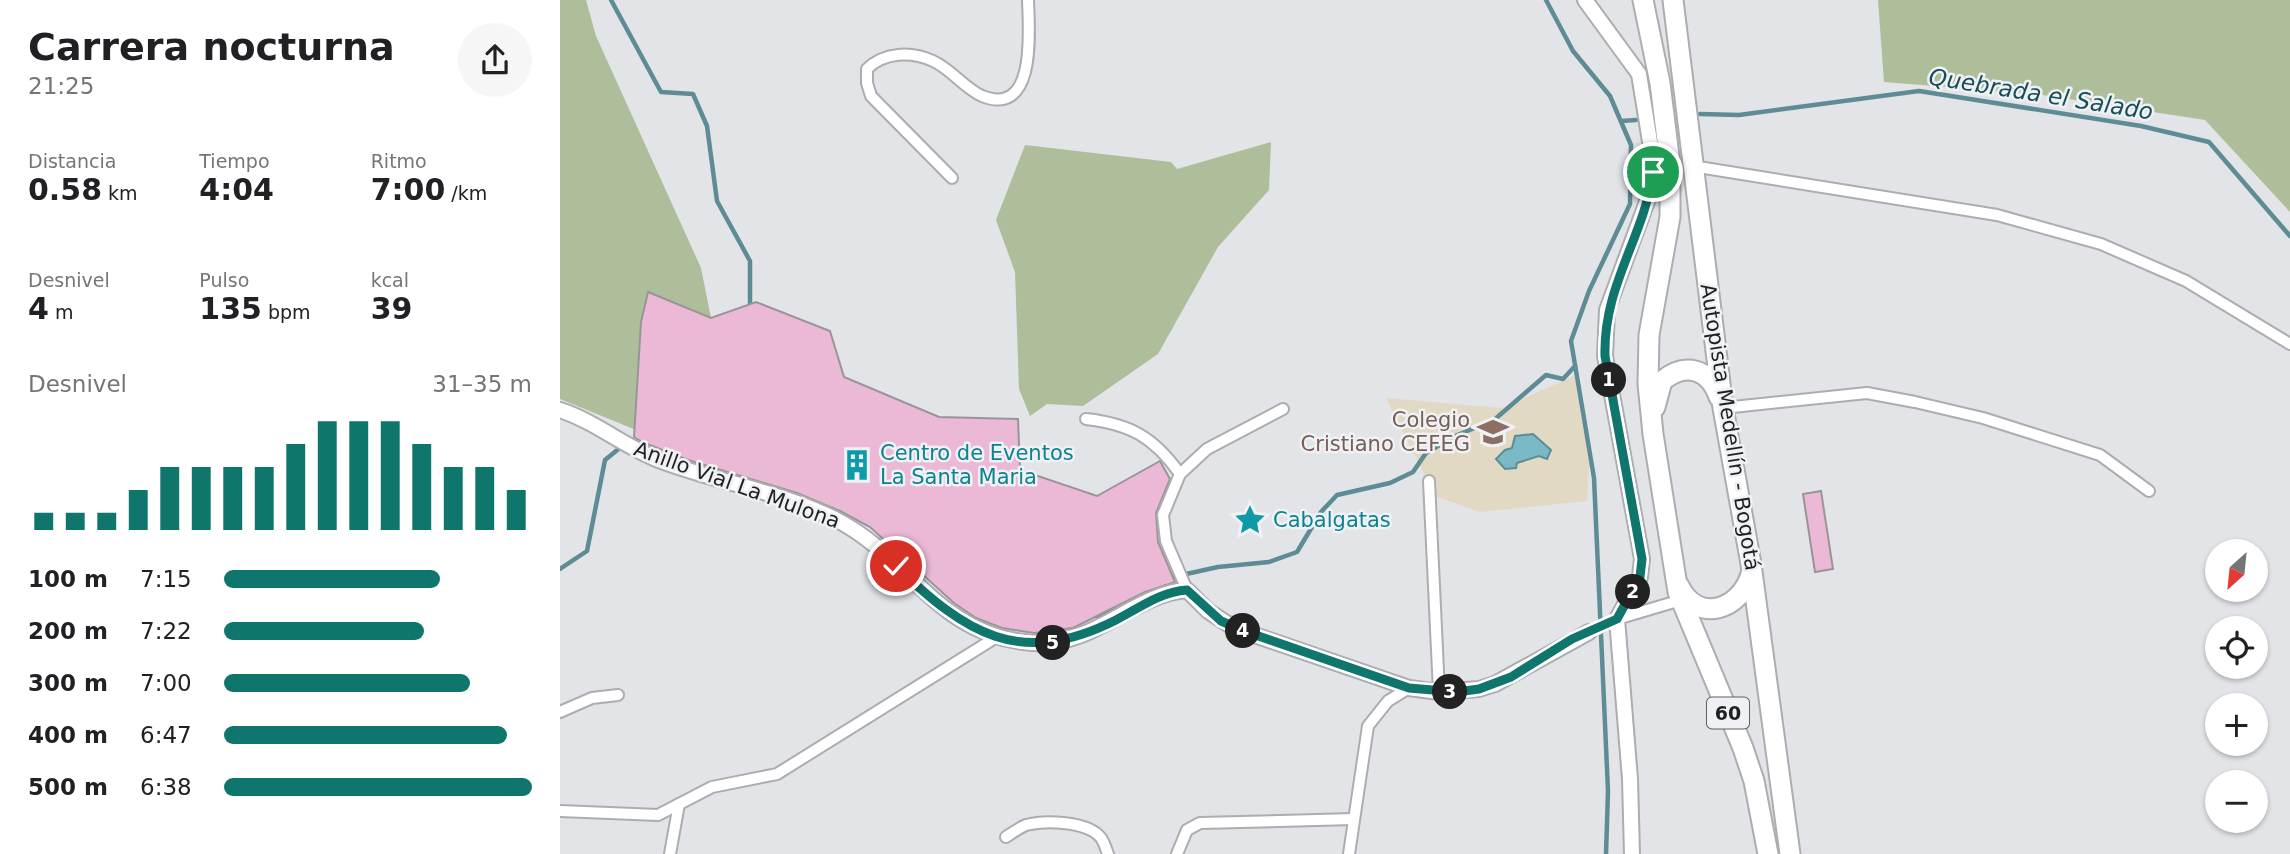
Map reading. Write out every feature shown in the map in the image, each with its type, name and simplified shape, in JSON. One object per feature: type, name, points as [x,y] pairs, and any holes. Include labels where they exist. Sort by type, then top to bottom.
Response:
[{"type":"highway","name":"60","points":[[1643,0],[1660,83],[1670,164],[1670,217],[1649,335],[1648,384],[1653,433],[1681,600],[1743,748],[1757,792],[1768,854]]},
{"type":"highway","name":"Autopista Medellín - Bogotá","points":[[1673,0],[1723,408],[1751,564],[1790,854]]},
{"type":"highway","points":[[1653,433],[1657,391],[1662,381],[1673,372],[1690,369],[1700,371],[1711,380],[1723,408]]},
{"type":"highway","points":[[1675,576],[1681,591],[1692,602],[1706,608],[1722,608],[1737,601],[1747,589],[1751,564]]},
{"type":"street","points":[[952,178],[871,96],[867,69],[878,58],[897,54],[933,61],[980,95],[998,100],[1010,96],[1026,76],[1029,46],[1028,0]]},
{"type":"street","points":[[1584,0],[1639,74],[1652,155],[1648,200],[1607,310],[1604,330],[1605,356],[1642,559],[1640,577],[1611,622],[1630,779],[1632,854]]},
{"type":"street","points":[[1692,166],[1997,215],[2101,244],[2186,281],[2290,344]]},
{"type":"street","points":[[1723,408],[1867,393],[1915,402],[1983,418],[2100,455],[2149,491]]},
{"type":"street","points":[[1283,409],[1208,449],[1180,474],[1163,515],[1166,541],[1186,587],[1208,611],[1234,628],[1409,688],[1439,692],[1479,689],[1495,684],[1611,622],[1681,600]]},
{"type":"street","name":"Anillo Vial La Mulona","points":[[560,410],[654,458],[774,495],[834,519],[869,540],[941,608],[995,638],[1061,642],[1114,621],[1153,599],[1186,587]]},
{"type":"street","points":[[1086,419],[1125,427],[1151,440],[1180,474]]},
{"type":"street","points":[[1429,481],[1439,692]]},
{"type":"street","points":[[560,811],[646,816],[679,804],[712,787],[785,771],[995,638]]},
{"type":"street","points":[[1349,854],[1368,726],[1388,701],[1409,688]]},
{"type":"street","points":[[560,712],[592,698],[618,695]]},
{"type":"street","points":[[670,854],[679,804]]},
{"type":"street","points":[[1177,854],[1187,830],[1200,823],[1354,819]]},
{"type":"street","points":[[1006,837],[1024,826],[1042,823],[1069,825],[1093,831],[1102,839],[1108,854]]},
{"type":"shaded area","name":"Colegio Cristiano CEFEG","points":[[1574,376],[1589,462],[1587,501],[1480,512],[1435,496],[1386,398],[1502,408]]},
{"type":"green space","points":[[560,0],[586,0],[596,36],[701,268],[711,318],[648,292],[641,322],[636,430],[560,399]]},
{"type":"green space","points":[[1878,0],[2290,0],[2290,212],[2205,120],[2036,94],[1884,82]]},
{"type":"green space","points":[[1271,142],[1269,190],[1218,247],[1158,354],[1083,406],[1047,404],[1030,416],[1019,389],[1015,272],[996,220],[1025,145],[1171,162],[1177,169]]},
{"type":"water","points":[[1533,434],[1551,450],[1547,459],[1539,456],[1517,463],[1516,468],[1505,469],[1496,459],[1505,450],[1512,448],[1515,436]]},
{"type":"building","name":"Centro de Eventos La Santa Maria","points":[[648,292],[711,318],[756,302],[830,331],[844,377],[939,417],[1018,419],[1020,470],[1097,496],[1160,461],[1170,479],[1156,513],[1158,542],[1175,582],[1145,592],[1073,628],[1034,633],[1002,628],[976,618],[954,603],[870,527],[840,511],[797,493],[688,460],[642,442],[634,437],[641,322]]},
{"type":"building","points":[[1821,491],[1833,569],[1815,572],[1803,494]]},
{"type":"waterway","points":[[611,0],[661,92],[693,94],[707,126],[717,201],[750,261],[750,308]]},
{"type":"waterway","points":[[1546,0],[1573,51],[1610,96],[1631,145],[1630,204],[1589,291],[1571,341],[1594,478],[1608,791],[1606,854]]},
{"type":"waterway","name":"Quebrada el Salado","points":[[1700,114],[1739,115],[1919,91],[2141,126],[2209,142],[2290,236]]},
{"type":"waterway","name":"Quebrada el Salado","points":[[1621,121],[1636,120]]},
{"type":"waterway","points":[[1168,578],[1218,567],[1269,562],[1297,552],[1321,512],[1337,495],[1390,483],[1413,472],[1426,453],[1455,436],[1494,420],[1546,375],[1563,379],[1575,366]]},
{"type":"waterway","points":[[560,569],[587,551],[605,460],[621,447]]},
{"type":"waterway","points":[[1095,616],[1111,612],[1116,603]]},
{"type":"waterway","points":[[1033,630],[1042,635],[1057,629]]},
{"type":"place","name":"Colegio Cristiano CEFEG","points":[[1493,432]]},
{"type":"place","name":"Centro de Eventos La Santa Maria","points":[[857,465]]},
{"type":"place","name":"Cabalgatas","points":[[1250,520]]},
{"type":"route","points":[[896,566],[941,608],[995,638],[1032,643],[1061,642],[1114,621],[1153,599],[1174,591],[1187,590],[1208,611],[1234,628],[1409,688],[1457,692],[1479,689],[1511,677],[1572,639],[1617,619],[1640,577],[1642,559],[1605,356],[1604,330],[1607,310],[1648,200],[1653,172]]}]
